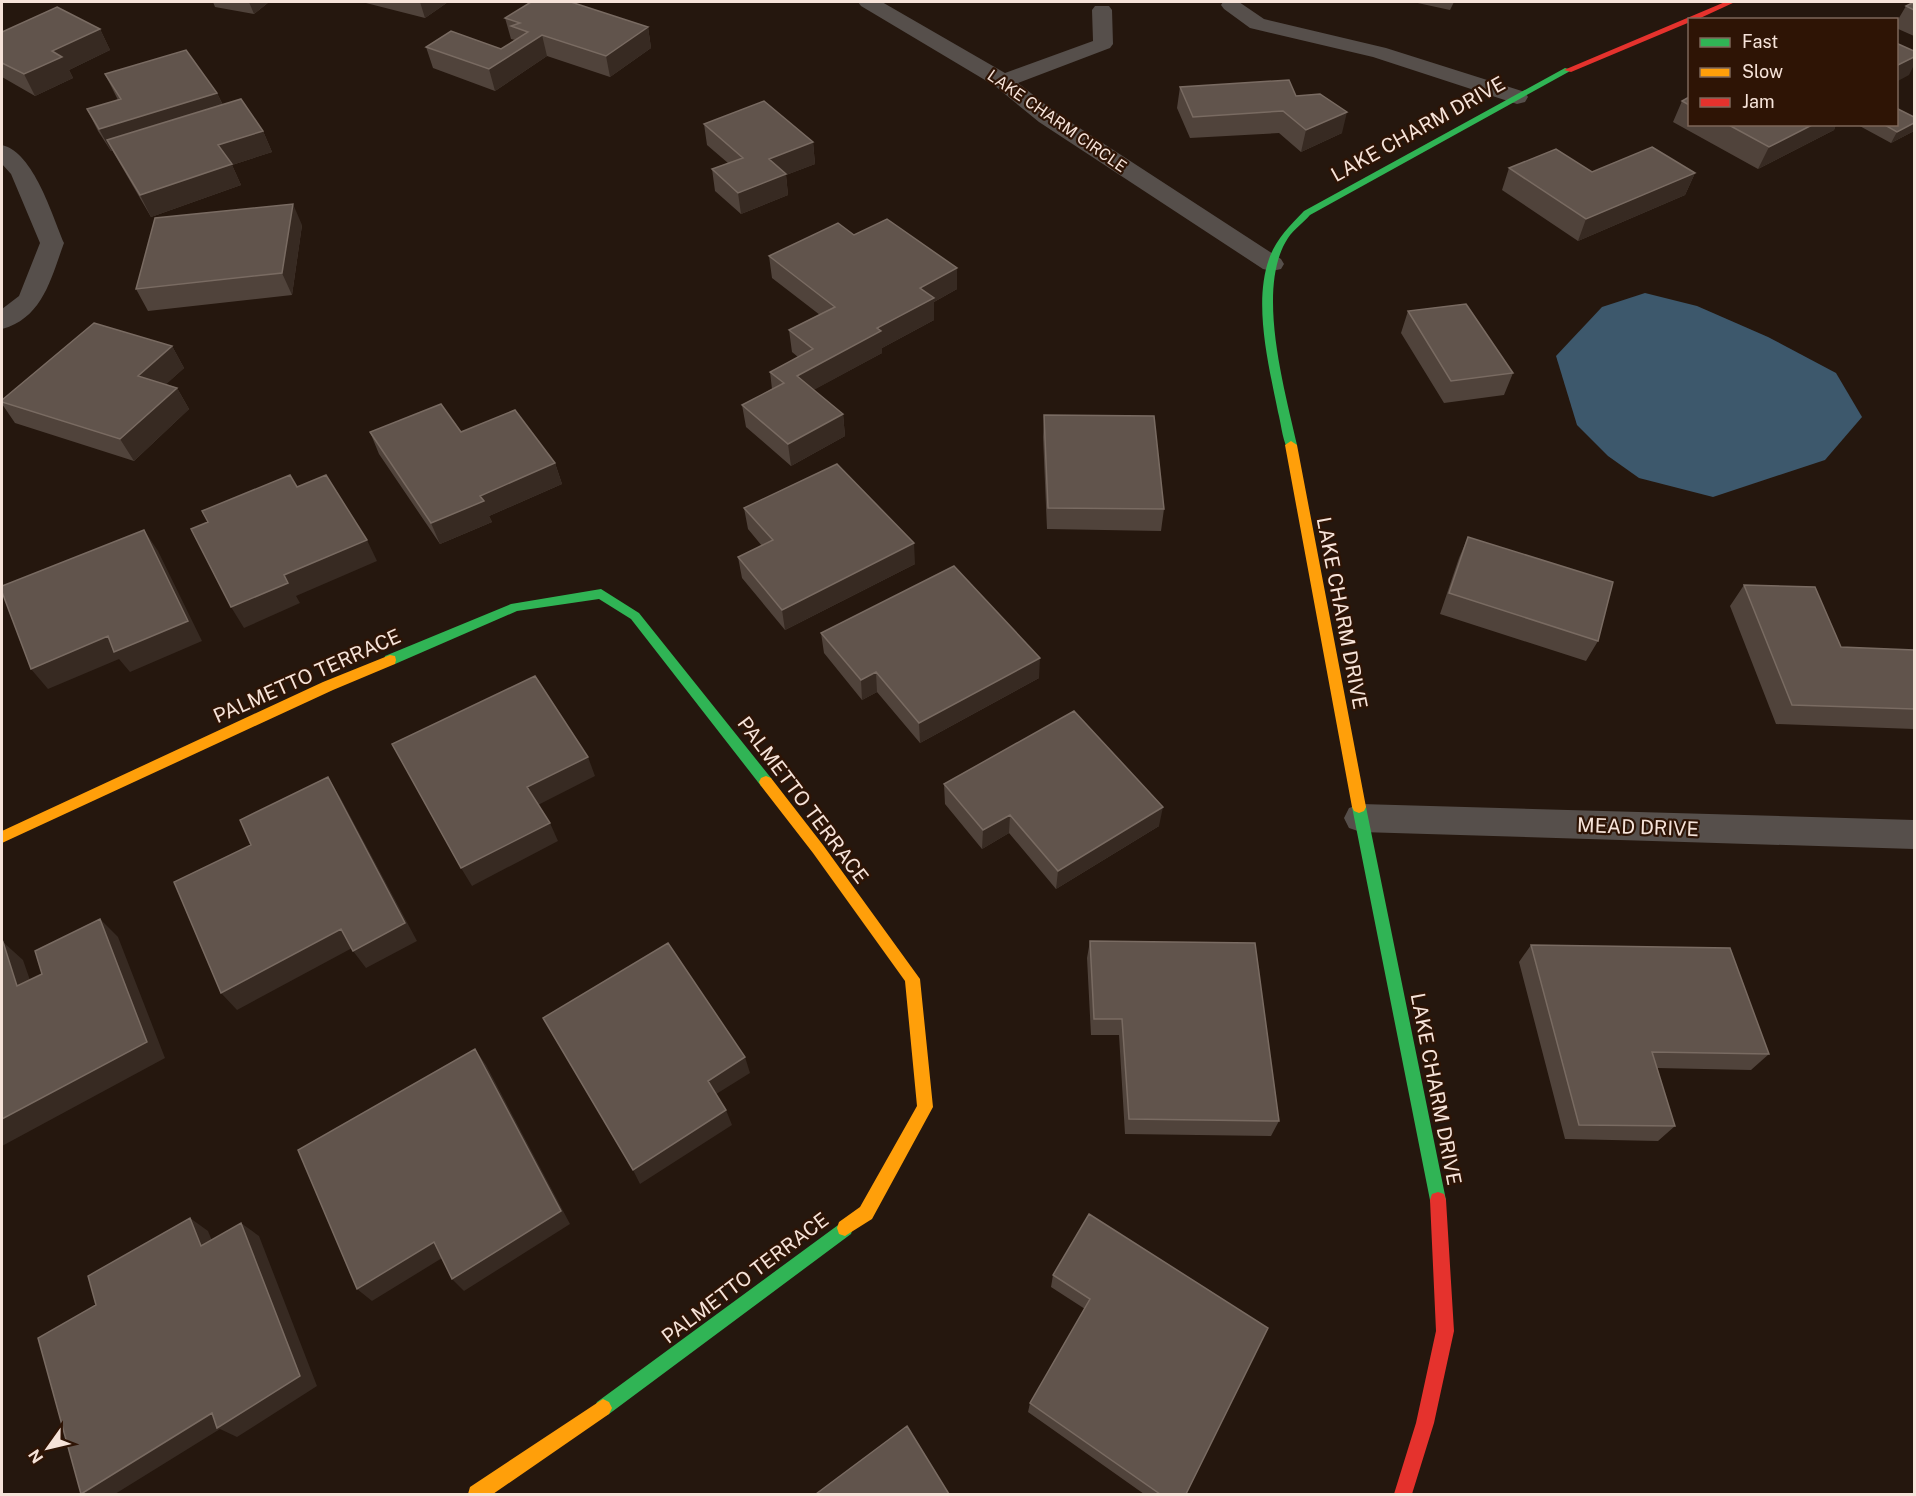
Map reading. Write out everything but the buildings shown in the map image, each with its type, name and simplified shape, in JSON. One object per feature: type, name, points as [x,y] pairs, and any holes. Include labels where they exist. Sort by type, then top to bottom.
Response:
[{"type":"street","name":"LAKE CHARM CIRCLE","points":[[868,2],[1003,81],[1047,117],[1272,264]]},
{"type":"street","name":"LAKE CHARM DRIVE","points":[[1693,18],[1731,2]]},
{"type":"street","points":[[1231,5],[1257,24],[1379,52],[1517,97]]},
{"type":"street","points":[[1003,81],[1103,44],[1102,10]]},
{"type":"street","name":"LAKE CHARM DRIVE","points":[[1403,1494],[1425,1423],[1445,1331],[1440,1210],[1361,818],[1269,330],[1268,290],[1272,264],[1282,240],[1307,213],[1570,69],[1688,20]]},
{"type":"street","points":[[2,152],[21,171],[52,243],[30,300],[2,321]]},
{"type":"street","name":"PALMETTO TERRACE","points":[[2,837],[328,686],[515,607],[601,594],[635,616],[818,849],[912,979],[925,1107],[866,1213],[597,1412],[477,1494]]},
{"type":"street","name":"MEAD DRIVE","points":[[1361,818],[1914,835]]},
{"type":"water","points":[[1645,293],[1697,306],[1768,337],[1836,373],[1862,417],[1825,460],[1713,497],[1639,478],[1608,456],[1577,425],[1556,356],[1602,307]]},
{"type":"traffic: fast","points":[[1291,445],[1275,369],[1268,313],[1273,261],[1284,236],[1307,213],[1568,70]]},
{"type":"traffic: fast","points":[[390,660],[515,607],[601,594],[635,616],[766,782]]},
{"type":"traffic: fast","points":[[1359,807],[1438,1200]]},
{"type":"traffic: fast","points":[[603,1408],[845,1228]]},
{"type":"traffic: slow","points":[[1291,445],[1359,807]]},
{"type":"traffic: slow","points":[[2,837],[328,686],[390,660]]},
{"type":"traffic: slow","points":[[766,782],[818,849],[912,979],[925,1107],[866,1213],[845,1228]]},
{"type":"traffic: slow","points":[[477,1494],[603,1408]]},
{"type":"traffic: jam","points":[[1693,18],[1731,2]]},
{"type":"traffic: jam","points":[[1568,70],[1688,20]]},
{"type":"traffic: jam","points":[[1403,1494],[1425,1423],[1445,1331],[1438,1200]]}]
